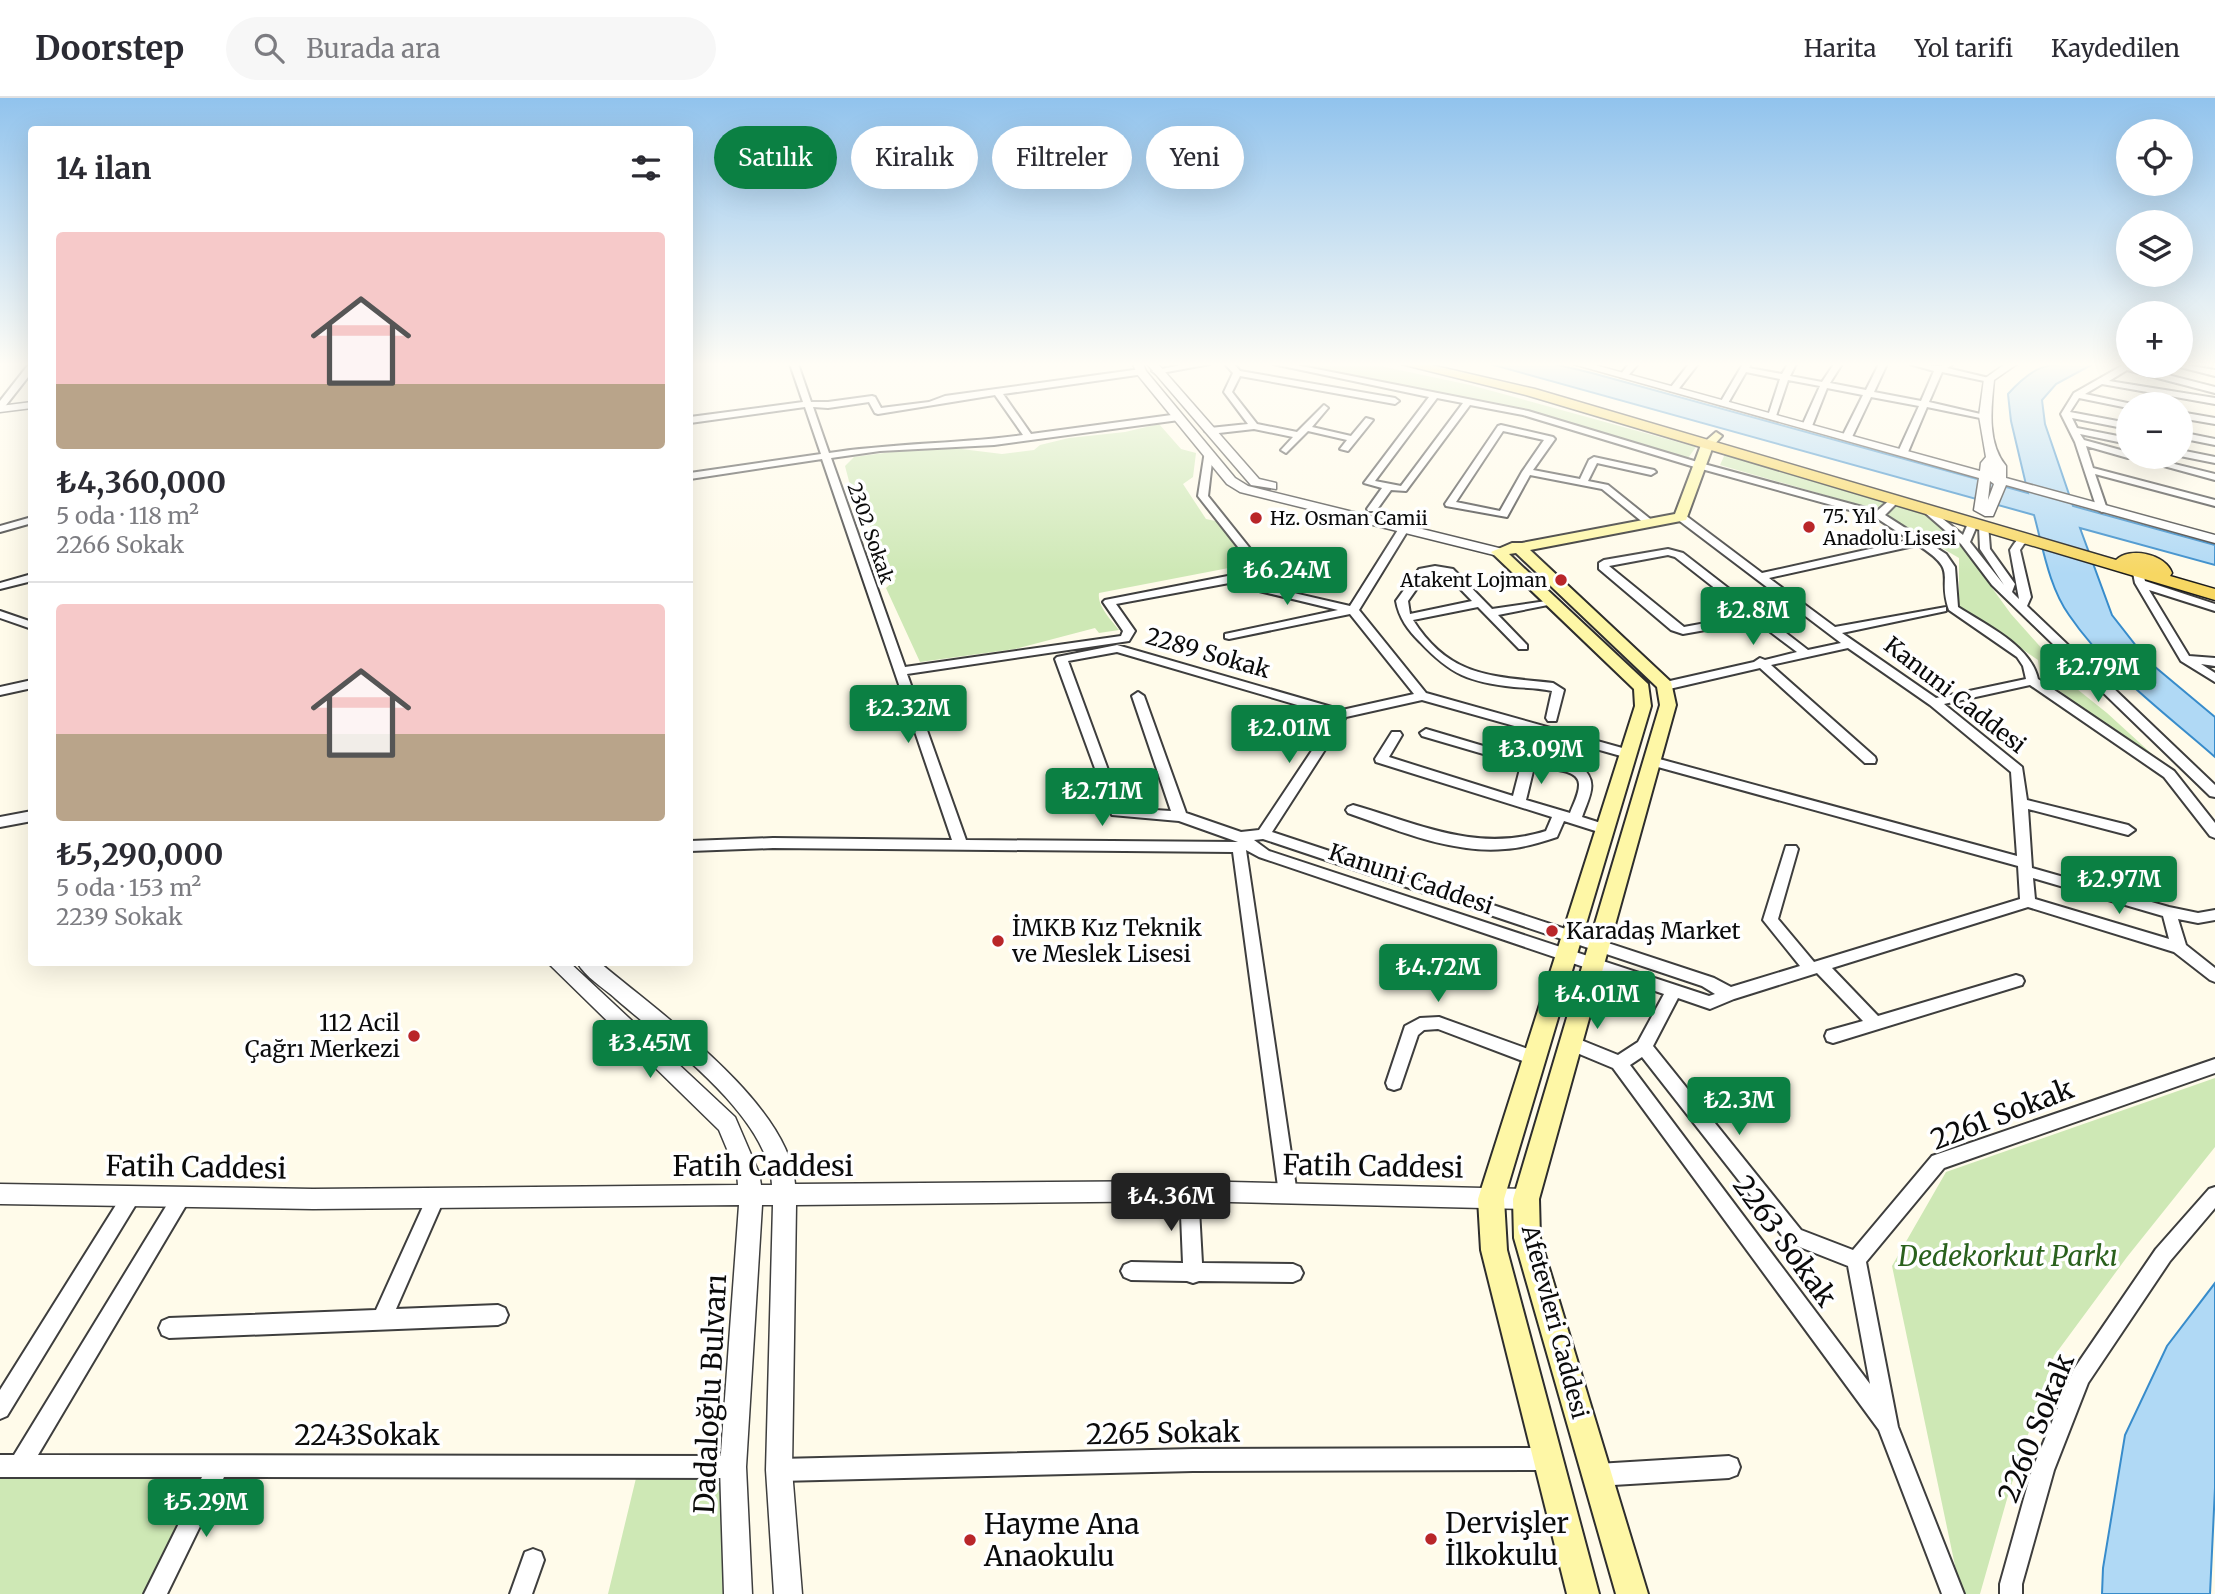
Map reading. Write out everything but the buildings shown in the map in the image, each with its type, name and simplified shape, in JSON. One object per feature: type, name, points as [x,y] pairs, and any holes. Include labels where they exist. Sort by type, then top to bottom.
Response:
[{"type":"main road","points":[[1689,434],[2019,522],[2142,570],[2214,605]]},
{"type":"main road","points":[[1693,434],[1928,510],[1983,514],[2027,538],[2106,555]]},
{"type":"main road","points":[[1507,549],[1681,517],[1712,440]]},
{"type":"main road","name":"Afetevleri Caddesi","points":[[1507,549],[1549,602],[1642,688],[1643,706],[1490,1199],[1494,1250],[1583,1594]]},
{"type":"main road","name":"Afetevleri Caddesi","points":[[1507,549],[1665,686],[1668,705],[1526,1199],[1527,1238],[1632,1594]]},
{"type":"main road","points":[[2142,570],[2215,580]]},
{"type":"street","name":"2302 Sokak","points":[[819,434],[961,845]]},
{"type":"street","points":[[1026,434],[1029,438]]},
{"type":"street","points":[[693,476],[896,446],[982,444],[1059,434]]},
{"type":"street","name":"Afetevleri Caddesi","points":[[1193,434],[1231,481],[1244,489],[1507,549]]},
{"type":"street","name":"Afetevleri Caddesi","points":[[1212,434],[1255,482],[1371,509],[1507,549]]},
{"type":"street","points":[[1286,450],[1300,434]]},
{"type":"street","points":[[1315,434],[1353,439]]},
{"type":"street","points":[[1345,449],[1357,434]]},
{"type":"street","points":[[1406,434],[1369,483],[1403,489],[1444,434]]},
{"type":"street","points":[[1497,434],[1450,504],[1503,515],[1527,472],[1550,439],[1527,434]]},
{"type":"street","points":[[1594,434],[1879,515],[1920,541],[1942,556],[1951,567],[1953,608],[2021,655],[2029,666],[2032,681],[2169,774],[2215,833]]},
{"type":"street","points":[[1835,434],[1985,478],[2215,539]]},
{"type":"street","points":[[1903,452],[1910,434]]},
{"type":"street","points":[[1965,542],[2000,482],[2000,466],[1993,458],[1988,434]]},
{"type":"street","points":[[2075,434],[2102,509]]},
{"type":"street","points":[[2092,434],[2116,439]]},
{"type":"street","points":[[2193,438],[2215,442]]},
{"type":"street","points":[[2080,442],[2116,452]]},
{"type":"street","points":[[1140,655],[1129,631],[1108,602],[1242,577],[1255,561],[1203,496],[1208,453]]},
{"type":"street","points":[[2193,456],[2215,460]]},
{"type":"street","points":[[1993,458],[1987,463],[1985,478],[1985,549],[2010,584],[2007,591]]},
{"type":"street","points":[[1583,482],[1594,460],[1651,472]]},
{"type":"street","points":[[2183,469],[2215,477]]},
{"type":"street","points":[[2090,470],[2215,503]]},
{"type":"street","points":[[1527,472],[1605,487],[1649,522]]},
{"type":"street","points":[[1371,509],[1389,486]]},
{"type":"street","points":[[1879,515],[1895,500]]},
{"type":"street","points":[[1928,510],[1965,542],[1996,583],[2215,793]]},
{"type":"street","name":"Kanuni Caddesi","points":[[1596,955],[1710,1003],[1729,994],[2028,902],[2024,867],[2023,803],[2017,770],[1934,702],[1850,644],[1681,517]]},
{"type":"street","points":[[0,529],[28,521]]},
{"type":"street","points":[[1228,636],[1353,610],[1405,527]]},
{"type":"street","points":[[2021,607],[2025,597],[2015,550],[2020,542],[2027,538]]},
{"type":"street","points":[[1762,576],[1920,541]]},
{"type":"street","points":[[1757,617],[1684,631],[1675,628],[1603,567],[1604,563],[1668,552],[1679,555],[1805,653]]},
{"type":"street","points":[[1523,648],[1452,573],[1430,569],[1420,574],[1402,601],[1406,618],[1446,663],[1478,677],[1553,687],[1558,690],[1552,718]]},
{"type":"street","points":[[2142,570],[2185,659],[2215,678]]},
{"type":"street","points":[[1242,577],[1259,588],[1353,610],[1422,696]]},
{"type":"street","points":[[0,586],[28,578]]},
{"type":"street","points":[[1490,613],[1549,602]]},
{"type":"street","points":[[1406,618],[1481,603]]},
{"type":"street","points":[[1834,631],[1942,609]]},
{"type":"street","points":[[0,614],[28,624]]},
{"type":"street","points":[[900,671],[1125,639],[1129,631]]},
{"type":"street","points":[[1665,686],[1759,662],[1850,644]]},
{"type":"street","name":"2289 Sokak","points":[[1117,812],[1061,659],[1117,648],[1342,714]]},
{"type":"street","points":[[2185,659],[2215,662]]},
{"type":"street","points":[[1759,662],[1870,760]]},
{"type":"street","points":[[0,683],[28,677]]},
{"type":"street","points":[[1934,702],[2032,681]]},
{"type":"street","points":[[0,691],[28,685]]},
{"type":"street","points":[[1138,696],[1181,816]]},
{"type":"street","points":[[1263,834],[1342,714],[1422,696],[1628,754]]},
{"type":"street","points":[[1426,733],[1528,763],[1570,767],[1583,775],[1586,784],[1575,819]]},
{"type":"street","points":[[1396,735],[1381,759],[1605,829]]},
{"type":"street","points":[[1652,761],[2024,867],[2169,912],[2198,918],[2215,915]]},
{"type":"street","points":[[1518,803],[1528,763]]},
{"type":"street","points":[[2023,803],[2128,830]]},
{"type":"street","points":[[1353,810],[1454,841],[1490,845],[1539,839],[1552,834],[1559,816]]},
{"type":"street","name":"Kanuni Caddesi","points":[[1117,812],[1181,816],[1243,842],[1264,854],[1596,955],[1708,982],[1729,994]]},
{"type":"street","points":[[0,822],[28,817]]},
{"type":"street","name":"Kanuni Caddesi","points":[[1243,842],[1263,834],[1568,946]]},
{"type":"street","points":[[693,846],[1243,842],[1288,1194]]},
{"type":"street","points":[[1791,849],[1770,920],[1875,1023]]},
{"type":"street","points":[[2028,902],[2179,948],[2215,976]]},
{"type":"street","points":[[2169,912],[2179,948]]},
{"type":"street","name":"Dadaloğlu Bulvarı","points":[[560,966],[727,1124],[748,1173],[751,1196],[733,1467],[738,1594]]},
{"type":"street","points":[[591,966],[745,1102],[768,1137],[783,1171],[786,1230],[779,1470],[788,1594]]},
{"type":"street","points":[[1833,1036],[2015,981]]},
{"type":"street","points":[[1571,1043],[1619,1063],[1644,1047],[1674,990]]},
{"type":"street","points":[[1394,1083],[1411,1031],[1427,1022],[1439,1023],[1534,1058]]},
{"type":"street","points":[[1644,1047],[1794,1236],[1856,1260],[1888,1427],[1953,1594]]},
{"type":"street","name":"2263 Sokak","points":[[1619,1063],[1888,1427]]},
{"type":"street","name":"2261 Sokak","points":[[1856,1260],[1938,1162],[2215,1066]]},
{"type":"street","points":[[1189,1191],[1193,1274]]},
{"type":"street","name":"Fatih Caddesi","points":[[0,1195],[313,1199],[784,1197],[1189,1191],[1526,1199]]},
{"type":"street","points":[[0,1409],[9,1379],[132,1195]]},
{"type":"street","name":"2260 Sokak","points":[[2011,1594],[2011,1584],[2043,1470],[2081,1376],[2163,1255],[2215,1195]]},
{"type":"street","points":[[10,1466],[182,1196]]},
{"type":"street","points":[[382,1320],[436,1197]]},
{"type":"street","points":[[1131,1271],[1193,1274],[1293,1273]]},
{"type":"street","points":[[169,1328],[498,1315]]},
{"type":"street","name":"2265 Sokak","points":[[779,1470],[1193,1460],[1548,1459]]},
{"type":"street","points":[[155,1594],[219,1465]]},
{"type":"street","name":"2243Sokak","points":[[10,1466],[733,1467]]},
{"type":"street","points":[[1597,1475],[1729,1467]]},
{"type":"street","points":[[521,1594],[533,1560]]},
{"type":"green space","points":[[1108,434],[1168,434],[1181,449],[1196,453],[1193,477],[1183,484],[1206,519],[1220,522],[1245,562],[1239,566],[1099,593],[1102,608],[1119,630],[1099,633],[1095,628],[1015,649],[920,662],[886,588],[896,579],[870,526],[859,519],[845,466],[854,457],[937,446],[1002,454],[1034,450],[1040,445],[1069,438]]},
{"type":"green space","points":[[1603,434],[1648,434],[1696,447],[1688,458]]},
{"type":"green space","points":[[1725,454],[1939,515],[2011,614],[2054,662],[2062,677],[2107,713],[2164,765],[2169,774],[2040,676],[2038,660],[1959,606],[1959,558],[1877,510],[1720,465]]},
{"type":"green space","name":"Dedekorkut Parkı","points":[[2215,1078],[2215,1147],[2127,1257],[2054,1356],[2009,1492],[1980,1594],[1961,1594],[1892,1266],[1946,1172]]},
{"type":"green space","points":[[638,1470],[721,1479],[723,1594],[608,1594]]},
{"type":"green space","points":[[202,1478],[145,1594],[0,1594],[0,1479]]},
{"type":"water","points":[[1742,434],[1813,434],[2028,493],[2014,434],[2048,434],[2073,506],[2215,545],[2215,565],[2080,528],[2112,615],[2148,661],[2215,717],[2215,757],[2119,673],[2069,615],[2056,592],[2047,567],[2034,515]]},
{"type":"water","points":[[2215,1283],[2215,1488],[2210,1594],[2102,1594],[2103,1568],[2125,1435],[2167,1346]]},
{"type":"place","name":"Hz. Osman Camii","points":[[1256,518]]},
{"type":"place","name":"75. Yıl Anadolu Lisesi","points":[[1809,527]]},
{"type":"place","name":"Atakent Lojman","points":[[1561,580]]},
{"type":"place","name":"Karadaş Market","points":[[1552,931]]},
{"type":"place","name":"İMKB Kız Teknik ve Meslek Lisesi","points":[[998,941]]},
{"type":"place","name":"112 Acil Çağrı Merkezi","points":[[414,1036]]},
{"type":"place","name":"Dervişler İlkokulu","points":[[1431,1539]]},
{"type":"place","name":"Hayme Ana Anaokulu","points":[[970,1540]]}]
